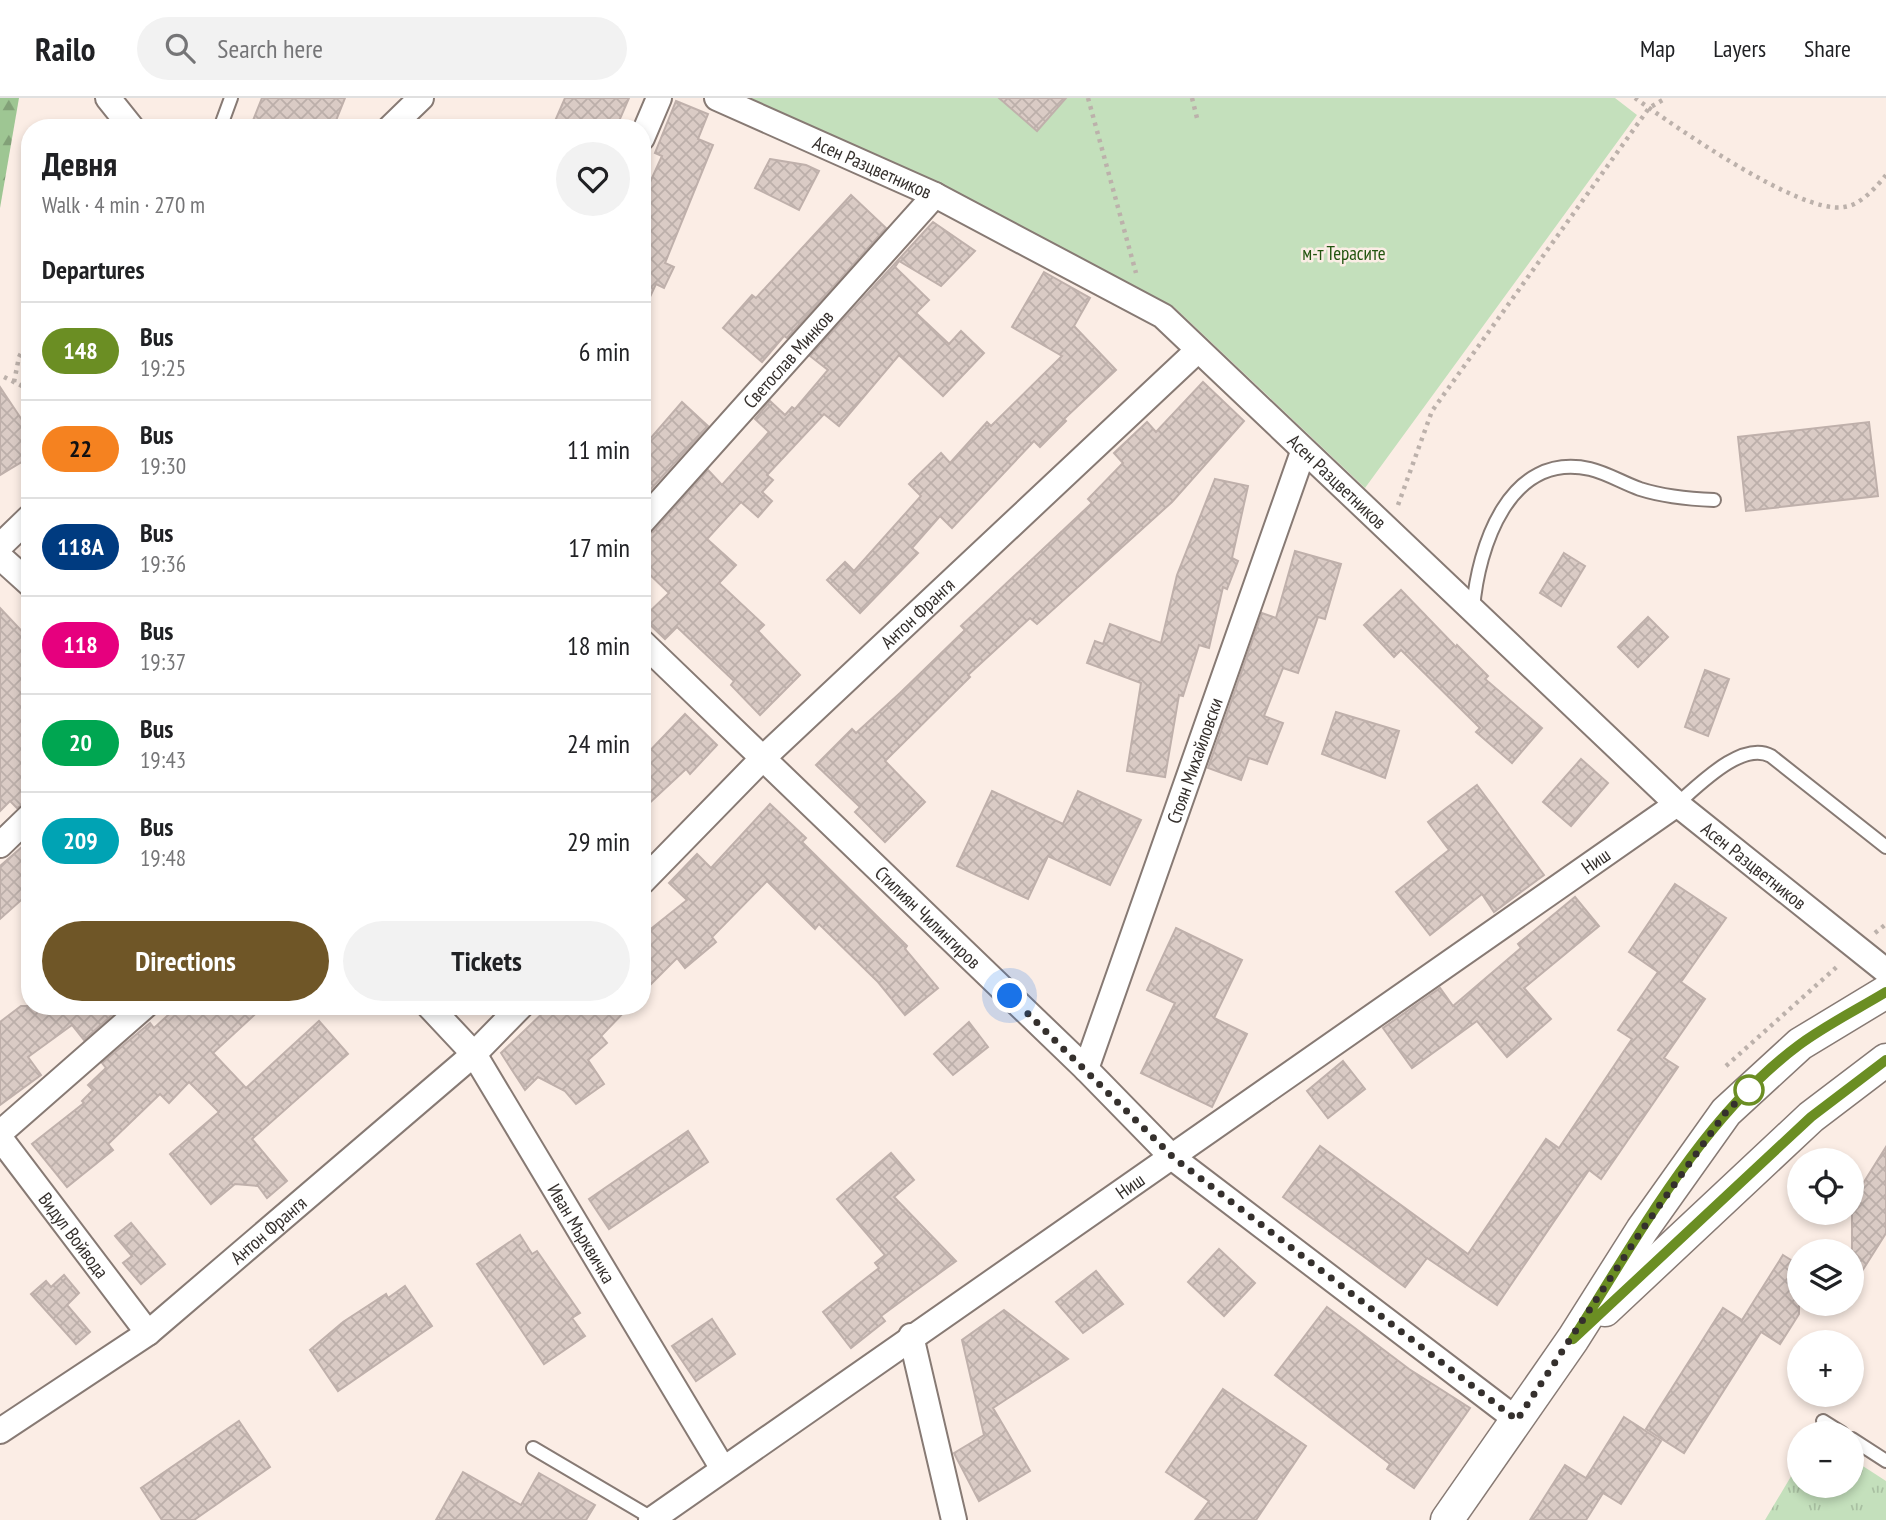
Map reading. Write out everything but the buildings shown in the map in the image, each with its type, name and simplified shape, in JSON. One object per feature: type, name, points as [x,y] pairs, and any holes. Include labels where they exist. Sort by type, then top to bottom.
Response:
[{"type":"street","points":[[108,98],[125,119]]},
{"type":"street","points":[[399,119],[421,98]]},
{"type":"street","points":[[650,119],[659,98]]},
{"type":"street","name":"Асен Разцветников","points":[[717,98],[935,195],[1163,316],[1303,452],[1677,804],[1886,971]]},
{"type":"street","name":"Светослав Минков","points":[[651,512],[935,195]]},
{"type":"street","name":"Антон Франгя","points":[[651,873],[762,759],[1198,350]]},
{"type":"street","name":"Стоян Михайловски","points":[[1086,1069],[1303,452]]},
{"type":"street","points":[[0,546],[21,526]]},
{"type":"street","points":[[0,556],[21,576]]},
{"type":"street","name":"Стилиян Чилингиров","points":[[651,651],[1086,1069],[1174,1158],[1517,1420]]},
{"type":"street","name":"Ниш","points":[[654,1519],[911,1336],[1174,1158],[1677,804]]},
{"type":"street","points":[[0,845],[21,825]]},
{"type":"street","points":[[1447,1520],[1573,1339],[1642,1230],[1726,1112],[1800,1044],[1886,992]]},
{"type":"street","points":[[0,1135],[135,1015]]},
{"type":"street","name":"Иван Мърквичка","points":[[437,1015],[474,1054],[723,1469]]},
{"type":"street","name":"Антон Франгя","points":[[0,1431],[148,1333],[474,1054],[512,1015]]},
{"type":"street","points":[[1573,1339],[1811,1117],[1886,1060]]},
{"type":"street","name":"Видул Войвода","points":[[0,1135],[148,1333]]},
{"type":"street","points":[[911,1336],[954,1520]]},
{"type":"lane","points":[[223,119],[231,98]]},
{"type":"lane","points":[[1473,612],[1476,574],[1486,538],[1506,503],[1535,477],[1560,467],[1591,469],[1639,489],[1675,498],[1714,500]]},
{"type":"lane","points":[[1677,804],[1744,753],[1759,751],[1771,756],[1886,848]]},
{"type":"lane","points":[[1864,1447],[1886,1461]]},
{"type":"lane","points":[[533,1448],[654,1519]]},
{"type":"path","points":[[1088,98],[1146,308]]},
{"type":"path","points":[[1192,98],[1198,122]]},
{"type":"path","points":[[1635,98],[1776,188],[1812,204],[1844,207],[1871,193],[1886,175]]},
{"type":"path","points":[[1388,532],[1432,411],[1648,108],[1665,98]]},
{"type":"path","points":[[14,382],[21,353]]},
{"type":"path","points":[[4,377],[21,386]]},
{"type":"path","points":[[1726,1066],[1886,924]]},
{"type":"green space","points":[[0,98],[19,98],[0,208]]},
{"type":"green space","name":"м-т Терасите","points":[[730,98],[1615,98],[1637,115],[1365,488],[1174,307]]},
{"type":"green space","points":[[1864,1467],[1886,1481],[1886,1520],[1765,1520],[1787,1483],[1787,1498],[1864,1498]]},
{"type":"bus line","name":"148","points":[[1886,992],[1800,1044],[1726,1112],[1642,1230],[1573,1339],[1811,1117],[1886,1060]]},
{"type":"route","points":[[1010,996],[1174,1158],[1517,1420],[1573,1339],[1642,1230],[1726,1112],[1749,1090]]}]
